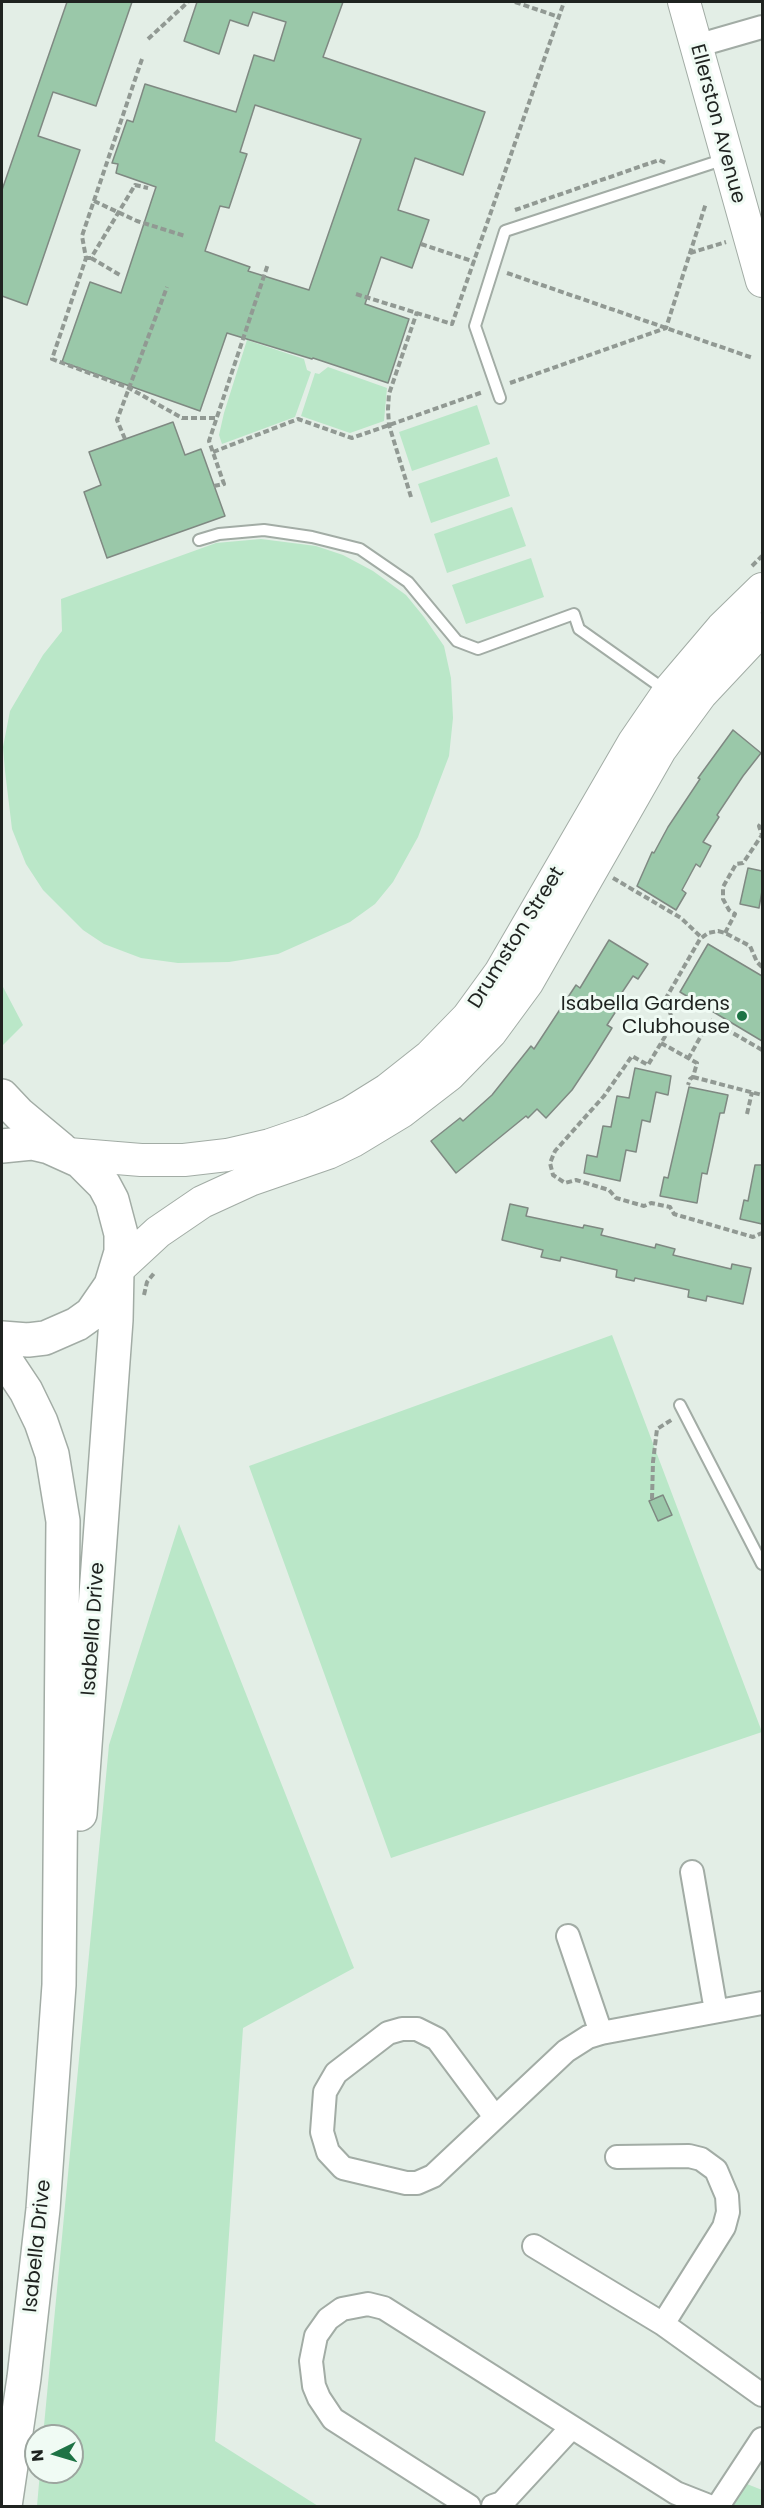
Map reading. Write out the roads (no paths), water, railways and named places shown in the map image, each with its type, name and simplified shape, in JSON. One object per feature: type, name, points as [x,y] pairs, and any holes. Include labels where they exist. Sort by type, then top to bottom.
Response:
[{"type":"main road","points":[[2,1096],[19,1114],[66,1153]]},
{"type":"main road","points":[[2,1146],[33,1143],[66,1153]]},
{"type":"main road","name":"Isabella Drive","points":[[5,2506],[24,2378],[43,2209],[59,1985],[77,1845],[121,1234],[112,1200],[93,1172],[66,1153]]},
{"type":"main road","points":[[2,1338],[28,1340],[45,1338],[77,1324],[102,1300],[117,1270]]},
{"type":"main road","name":"Isabella Drive","points":[[2,1355],[26,1391],[41,1422],[52,1454],[63,1521],[59,1985]]},
{"type":"street","name":"Ellerston Avenue","points":[[684,2],[762,281]]},
{"type":"street","points":[[696,46],[762,27]]},
{"type":"street","name":"Drumston Street","points":[[117,1270],[158,1232],[202,1202],[250,1180],[328,1153],[401,1113],[448,1075],[491,1032],[527,983],[660,750],[686,691],[722,628],[762,589]]},
{"type":"street","name":"Drumston Street","points":[[66,1153],[141,1160],[184,1160],[227,1155],[270,1145],[311,1131],[350,1113],[387,1090],[430,1056],[468,1017],[500,973],[634,742],[686,691],[762,629]]},
{"type":"street","points":[[692,1872],[716,2011]]},
{"type":"street","points":[[568,1936],[601,2033]]},
{"type":"street","points":[[495,2117],[437,2038],[417,2029],[402,2029],[388,2033],[336,2073],[325,2092],[322,2132],[328,2152],[344,2168],[406,2183],[417,2183],[433,2176],[566,2051],[601,2033],[762,2003]]},
{"type":"street","points":[[617,2157],[689,2156],[701,2159],[716,2170],[727,2196],[728,2211],[724,2227],[663,2324]]},
{"type":"street","points":[[534,2246],[663,2324],[762,2395]]},
{"type":"street","points":[[469,2506],[333,2419],[318,2398],[311,2361],[316,2336],[328,2319],[342,2309],[368,2304],[384,2308],[676,2493],[709,2506]]},
{"type":"street","points":[[493,2506],[502,2503],[572,2427]]},
{"type":"street","points":[[718,2506],[762,2439]]},
{"type":"lane","points":[[500,398],[475,326],[505,231],[727,158]]},
{"type":"lane","points":[[199,540],[219,534],[264,530],[312,537],[360,549],[408,582],[457,641],[478,649],[574,614],[579,629],[658,685],[686,691]]},
{"type":"lane","points":[[682,1409],[762,1564]]},
{"type":"place","name":"Isabella Gardens Clubhouse","points":[[742,1016]]}]
